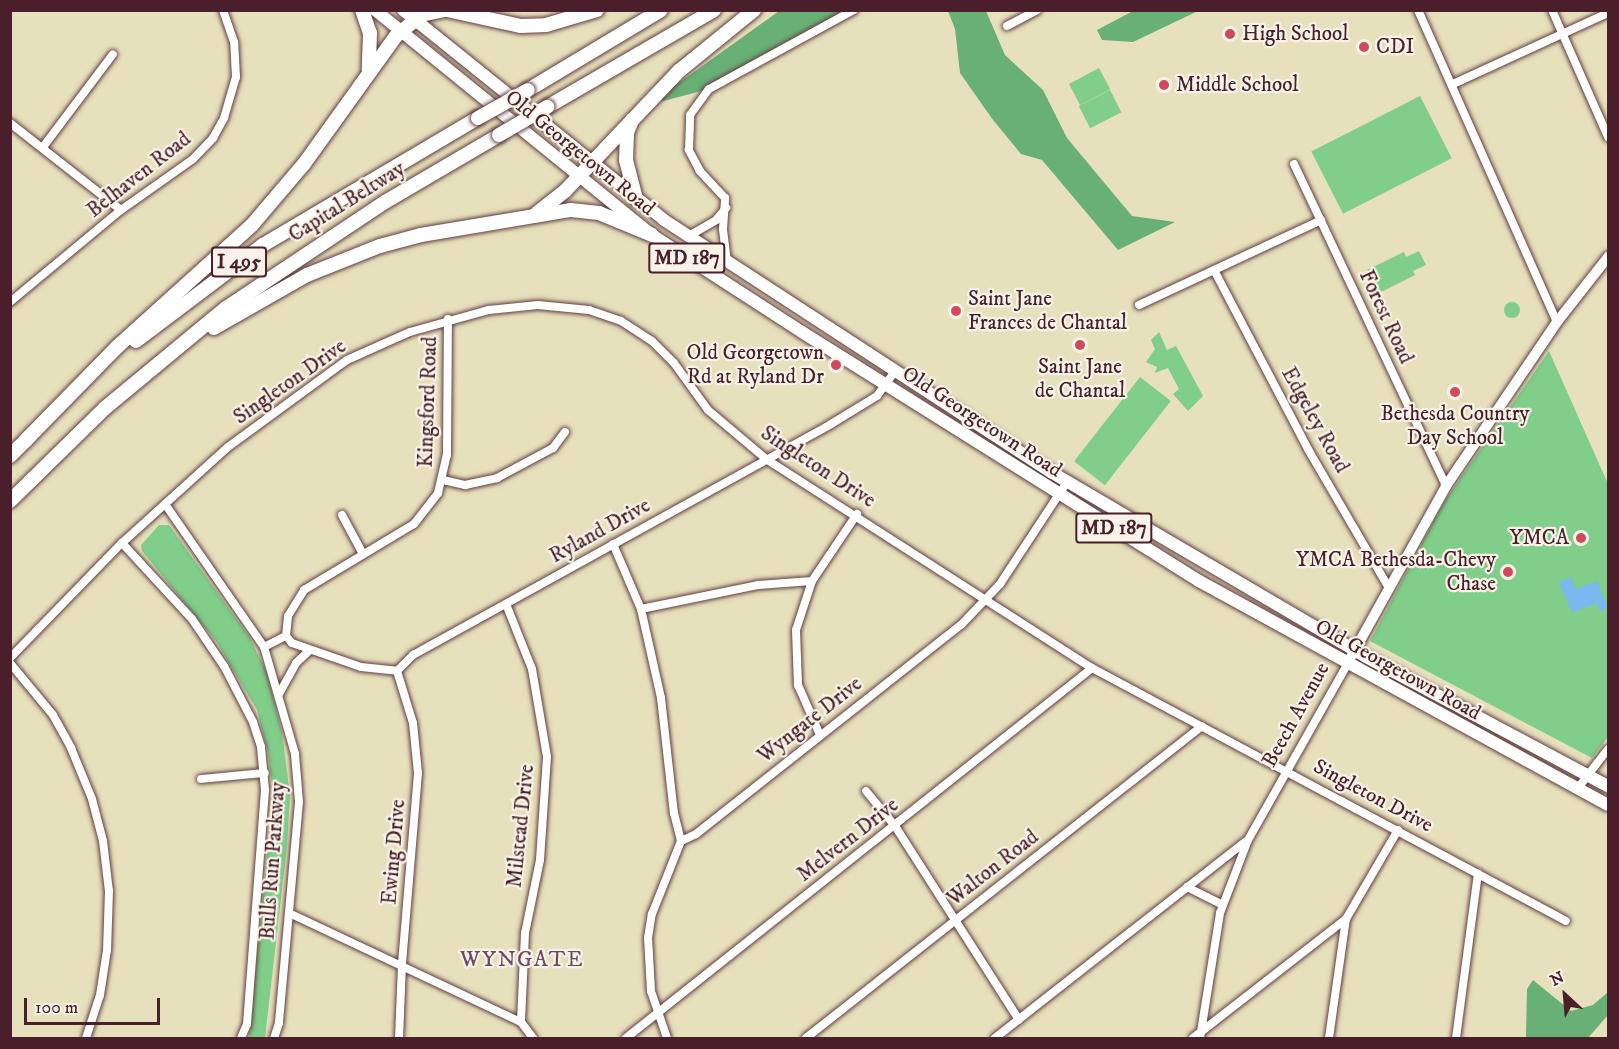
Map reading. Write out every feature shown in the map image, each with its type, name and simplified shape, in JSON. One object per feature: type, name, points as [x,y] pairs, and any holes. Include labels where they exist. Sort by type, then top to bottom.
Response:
[{"type":"highway","points":[[362,10],[370,33],[369,71]]},
{"type":"highway","points":[[25,441],[117,346],[252,225],[304,164],[369,71],[400,32],[409,15],[446,10],[521,26],[546,25],[597,10]]},
{"type":"highway","name":"Capital Beltway","points":[[10,456],[123,351],[209,283],[310,216],[661,10]]},
{"type":"highway","name":"Capital Beltway","points":[[10,501],[141,376],[280,269],[499,135],[714,10]]},
{"type":"highway","points":[[532,216],[553,202],[635,114],[680,71],[754,10]]},
{"type":"highway","points":[[635,114],[627,133],[626,160],[636,199]]},
{"type":"highway","points":[[141,376],[244,308],[337,262],[421,235],[532,216],[595,212],[652,235]]},
{"type":"main road","name":"Old Georgetown Road","points":[[375,10],[576,177],[652,235],[1058,494],[1199,581],[1347,665],[1608,806]]},
{"type":"main road","name":"Old Georgetown Road","points":[[409,15],[588,163],[687,237],[1066,482],[1354,650],[1608,786]]},
{"type":"street","name":"Belhaven Road","points":[[10,302],[121,210],[193,159],[213,138],[224,118],[236,77],[234,42],[223,10]]},
{"type":"street","points":[[727,263],[723,229],[727,206],[725,198],[700,171],[689,150],[690,115],[709,89],[854,10]]},
{"type":"street","points":[[1007,26],[1037,10]]},
{"type":"street","points":[[1418,10],[1453,84],[1557,322]]},
{"type":"street","points":[[1552,10],[1608,137]]},
{"type":"street","points":[[1453,84],[1608,13]]},
{"type":"street","points":[[43,147],[113,54]]},
{"type":"street","points":[[10,123],[121,210]]},
{"type":"street","name":"Forest Road","points":[[1294,164],[1446,486]]},
{"type":"street","points":[[687,237],[716,220],[727,206]]},
{"type":"street","points":[[1139,305],[1321,220]]},
{"type":"street","name":"Beech Avenue","points":[[1201,1035],[1223,905],[1248,840],[1347,665],[1388,586],[1446,486],[1557,322],[1608,257]]},
{"type":"street","name":"Edgeley Road","points":[[1214,270],[1309,451],[1388,586]]},
{"type":"street","name":"Singleton Drive","points":[[10,658],[122,543],[228,447],[322,376],[410,332],[448,320],[538,305],[589,310],[621,321],[652,341],[674,363],[708,410],[766,459],[857,514],[1092,668],[1566,921]]},
{"type":"street","name":"Kingsford Road","points":[[286,636],[288,616],[304,590],[414,524],[431,506],[443,480],[447,455],[448,320]]},
{"type":"street","name":"Ryland Drive","points":[[397,671],[413,655],[877,396],[895,371]]},
{"type":"street","points":[[443,480],[465,485],[497,478],[553,448],[566,432]]},
{"type":"street","name":"Wyngate Drive","points":[[681,842],[961,625],[987,598],[1066,482]]},
{"type":"street","name":"Bulls Run Parkway","points":[[165,504],[264,647],[295,754],[299,801],[274,1038]]},
{"type":"street","points":[[820,735],[803,701],[795,666],[796,630],[812,581],[857,514]]},
{"type":"street","points":[[342,515],[363,554]]},
{"type":"street","name":"Bulls Run Parkway","points":[[122,543],[192,619],[224,666],[253,722],[265,773],[247,1024],[241,1038]]},
{"type":"street","points":[[613,544],[641,609],[661,698],[681,842],[655,906],[648,938],[651,991],[667,1038]]},
{"type":"street","points":[[641,609],[758,585],[812,581]]},
{"type":"street","name":"Milstead Drive","points":[[506,604],[532,669],[547,757],[540,860],[525,933],[521,1022]]},
{"type":"street","points":[[264,647],[286,636],[292,643],[361,667],[397,671]]},
{"type":"street","points":[[279,694],[296,663],[310,650]]},
{"type":"street","points":[[10,663],[53,715],[71,748],[103,841],[109,891],[107,950],[100,995],[86,1038]]},
{"type":"street","name":"Melvern Drive","points":[[626,1038],[1092,668]]},
{"type":"street","name":"Ewing Drive","points":[[397,671],[413,723],[418,772],[402,964],[399,1038]]},
{"type":"street","name":"Walton Road","points":[[806,1038],[1202,726]]},
{"type":"street","points":[[1578,788],[1608,748]]},
{"type":"street","points":[[201,779],[265,773]]},
{"type":"street","points":[[866,791],[895,826],[1019,1020]]},
{"type":"street","points":[[1193,1038],[1201,1035],[1346,919],[1398,830]]},
{"type":"street","points":[[995,1038],[1248,840]]},
{"type":"street","points":[[1456,1038],[1478,873]]},
{"type":"street","points":[[1187,887],[1223,905]]},
{"type":"street","points":[[289,912],[521,1022],[533,1038]]},
{"type":"street","points":[[1329,1038],[1346,919]]},
{"type":"green space","points":[[779,11],[854,11],[709,89],[648,105]]},
{"type":"green space","points":[[948,11],[986,11],[1005,55],[1043,90],[1067,138],[1132,216],[1175,222],[1118,250],[1042,160],[1021,154],[993,120],[960,73],[955,29]]},
{"type":"green space","points":[[1133,11],[1198,11],[1133,42],[1102,40],[1097,30]]},
{"type":"green space","points":[[1099,68],[1110,89],[1080,105],[1069,84]]},
{"type":"green space","points":[[1110,90],[1121,112],[1090,128],[1079,106]]},
{"type":"green space","points":[[1420,96],[1452,158],[1343,214],[1311,151]]},
{"type":"green space","points":[[1419,251],[1426,265],[1413,271],[1415,275],[1379,293],[1367,270],[1404,252],[1406,257]]},
{"type":"green space","points":[[1509,302],[1515,302],[1520,310],[1518,316],[1509,318],[1504,313],[1504,307]]},
{"type":"green space","points":[[1159,332],[1167,350],[1176,346],[1203,396],[1188,411],[1173,394],[1179,389],[1168,368],[1155,373],[1157,367],[1146,362],[1155,349],[1151,340]]},
{"type":"green space","name":"YMCA Bethesda-Chevy Chase","points":[[1549,351],[1608,484],[1608,737],[1592,758],[1370,641],[1444,502]]},
{"type":"green space","points":[[1140,377],[1171,401],[1105,485],[1074,461]]},
{"type":"green space","points":[[159,525],[169,525],[250,638],[267,673],[282,733],[290,795],[287,846],[265,1038],[249,1038],[273,794],[268,752],[257,710],[216,641],[142,551],[141,545]]},
{"type":"green space","points":[[1533,980],[1571,1011],[1593,1005],[1608,992],[1608,1015],[1588,1038],[1526,1038],[1527,989]]},
{"type":"water","points":[[1571,577],[1576,589],[1597,581],[1608,608],[1600,611],[1596,603],[1572,613],[1559,582]]},
{"type":"place","name":"High School","points":[[1230,34]]},
{"type":"place","name":"CDI","points":[[1364,47]]},
{"type":"place","name":"Middle School","points":[[1164,85]]},
{"type":"place","name":"Saint Jane Frances de Chantal","points":[[956,311]]},
{"type":"place","name":"Saint Jane de Chantal","points":[[1080,345]]},
{"type":"place","name":"Old Georgetown Rd at Ryland Dr","points":[[836,365]]},
{"type":"place","name":"Bethesda Country Day School","points":[[1455,392]]},
{"type":"place","name":"YMCA","points":[[1581,538]]},
{"type":"place","name":"YMCA Bethesda-Chevy Chase","points":[[1508,572]]},
{"type":"district","name":"WYNGATE","points":[[522,960]]}]
